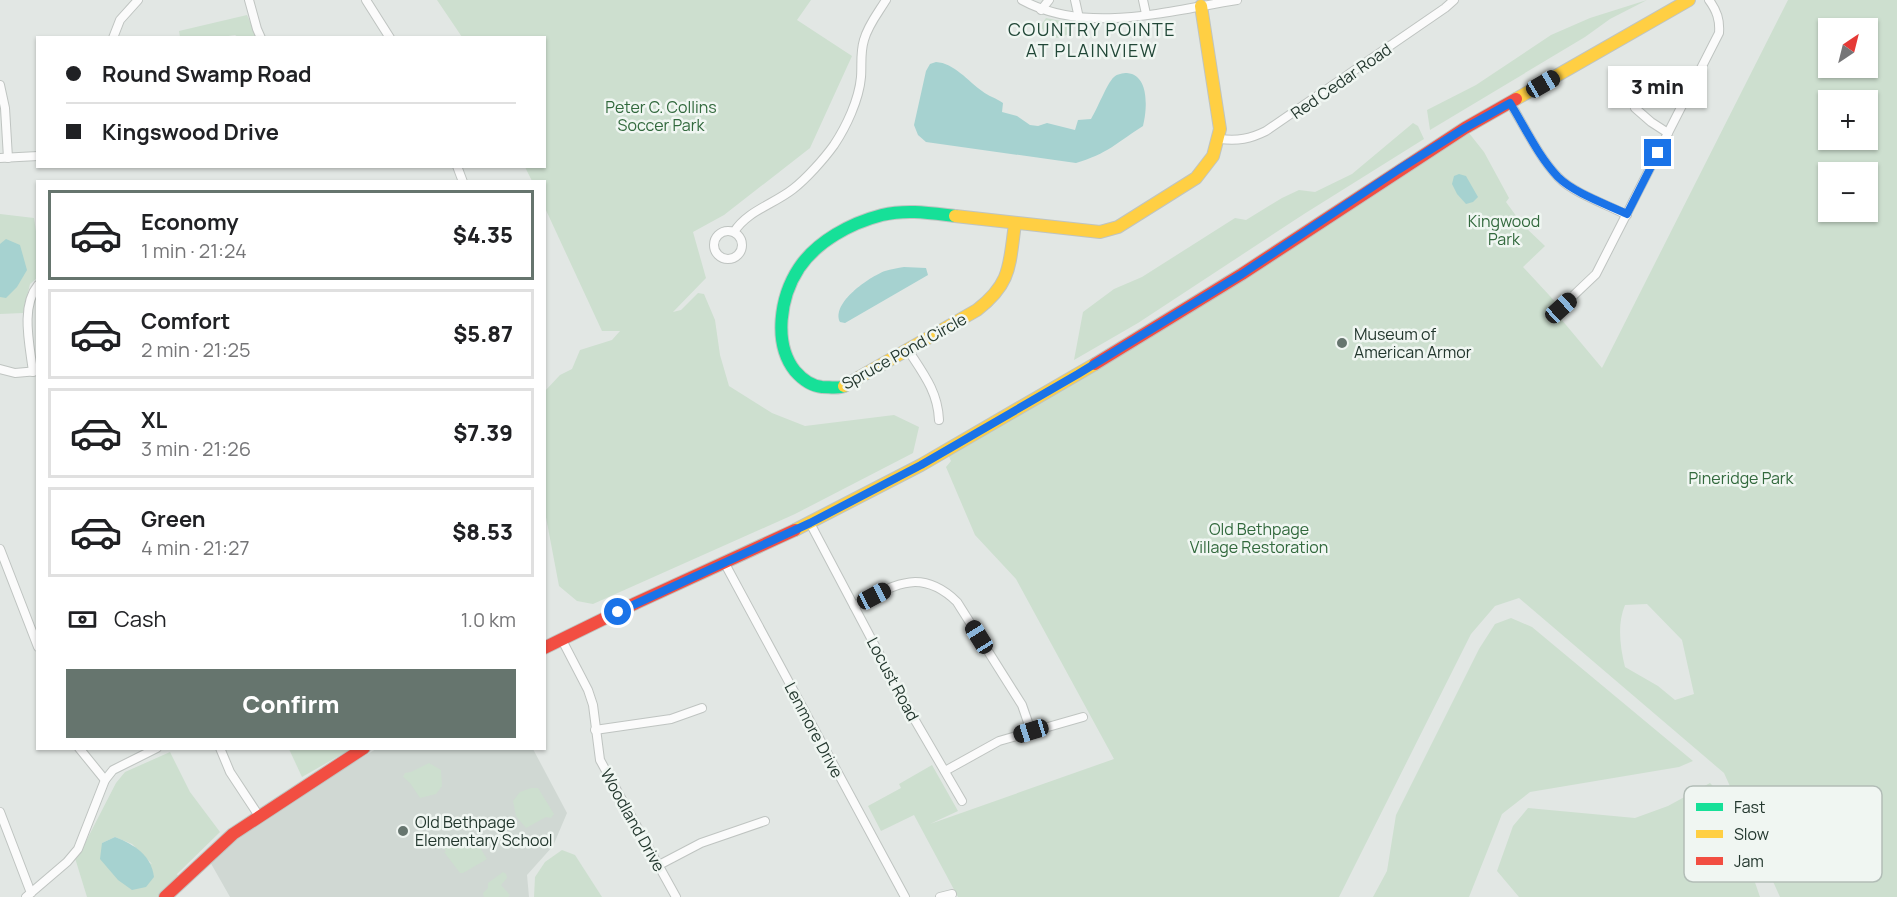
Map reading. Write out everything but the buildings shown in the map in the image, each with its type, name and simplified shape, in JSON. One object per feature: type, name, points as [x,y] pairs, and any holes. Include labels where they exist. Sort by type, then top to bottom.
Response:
[{"type":"main road","points":[[546,647],[810,523],[921,465],[1078,374],[1242,274],[1465,128],[1689,0]]},
{"type":"main road","points":[[1201,6],[1217,105],[1220,139]]},
{"type":"main road","name":"Spruce Pond Circle","points":[[1015,224],[1007,276],[999,290],[977,310],[840,388],[814,387],[803,381],[794,371],[786,357],[783,343],[782,304],[789,284],[800,267],[824,242],[871,217],[886,213],[915,211],[1100,232],[1118,227],[1196,178],[1206,168],[1220,139]]},
{"type":"main road","points":[[169,895],[233,834],[361,750]]},
{"type":"street","points":[[114,36],[120,20],[138,0]]},
{"type":"street","points":[[249,0],[260,36]]},
{"type":"street","points":[[366,0],[389,36]]},
{"type":"street","points":[[734,232],[741,221],[794,189],[834,145],[857,94],[861,78],[861,51],[864,38],[886,0]]},
{"type":"street","points":[[1022,0],[1041,10],[1079,18],[1100,19],[1237,0]]},
{"type":"street","points":[[1041,10],[1049,0]]},
{"type":"street","points":[[1075,0],[1079,18]]},
{"type":"street","points":[[1143,0],[1146,14]]},
{"type":"street","name":"Red Cedar Road","points":[[1220,139],[1235,141],[1252,138],[1266,131],[1436,15],[1454,0]]},
{"type":"street","points":[[1556,312],[1596,274],[1719,33],[1717,12],[1709,0]]},
{"type":"street","points":[[0,85],[4,108],[4,158],[36,156]]},
{"type":"street","points":[[1510,103],[1544,160],[1559,178],[1572,187],[1627,214]]},
{"type":"street","points":[[1635,108],[1668,133]]},
{"type":"street","points":[[0,369],[15,373],[35,371],[28,324],[29,303],[36,289]]},
{"type":"street","points":[[908,350],[932,387],[938,406],[939,420]]},
{"type":"street","name":"Locust Road","points":[[810,523],[909,710],[962,801]]},
{"type":"street","points":[[0,549],[36,642]]},
{"type":"street","name":"Lenmore Drive","points":[[724,562],[905,897]]},
{"type":"street","points":[[854,606],[903,583],[923,582],[942,590],[957,602],[1026,713],[1031,731]]},
{"type":"street","name":"Woodland Drive","points":[[562,640],[588,690],[600,760],[676,897]]},
{"type":"street","points":[[596,730],[671,719],[702,708]]},
{"type":"street","points":[[945,771],[987,747],[1031,731],[1083,717]]},
{"type":"street","points":[[81,750],[105,780]]},
{"type":"street","points":[[0,812],[28,895],[68,862],[78,849],[105,780],[113,770],[153,750]]},
{"type":"street","points":[[221,750],[230,772],[259,816]]},
{"type":"street","points":[[659,865],[701,843],[765,821]]},
{"type":"street","points":[[940,897],[952,894]]},
{"type":"shaded area","name":"Old Bethpage Elementary School","points":[[374,750],[534,750],[567,813],[553,846],[527,875],[529,897],[230,897],[209,860],[265,817]]},
{"type":"green space","name":"Peter C. Collins Soccer Park","points":[[437,0],[811,0],[797,20],[852,56],[810,148],[724,215],[693,232],[706,278],[673,312],[681,310],[698,293],[704,294],[715,320],[720,355],[729,386],[772,413],[805,426],[894,415],[919,427],[913,453],[795,514],[593,604],[577,601],[559,586],[546,517],[546,390],[560,375],[572,369],[580,350],[612,340],[620,331],[602,331],[546,210],[546,180],[532,180],[526,168],[546,168],[546,36],[461,36]]},
{"type":"green space","points":[[1647,0],[1610,19],[1585,37],[1430,130],[1427,110],[1476,85],[1551,35],[1590,18]]},
{"type":"green space","points":[[1788,0],[1897,0],[1897,897],[1780,897],[1773,882],[1882,882],[1882,786],[1730,786],[1724,773],[1519,598],[1495,606],[1471,634],[1339,897],[958,897],[914,815],[881,831],[868,806],[901,788],[899,784],[932,765],[958,811],[930,824],[1114,759],[1016,579],[975,535],[946,467],[951,461],[947,452],[1465,128],[1484,152],[1509,198],[1506,202],[1522,224],[1545,246],[1523,267],[1561,308],[1556,313],[1602,368]],"holes":[[[1647,604],[1682,640],[1694,694],[1675,700],[1658,686],[1625,667],[1620,636],[1622,612],[1625,605]]]},
{"type":"green space","points":[[247,15],[257,36],[180,36],[179,31]]},
{"type":"green space","points":[[1046,18],[1066,22],[1071,27],[1070,33],[1061,38],[1048,35],[1041,25]]},
{"type":"green space","points":[[1413,123],[1418,126],[1424,139],[1304,214],[1138,323],[1074,360],[1083,312],[1114,289],[1142,277],[1235,218],[1246,220],[1299,190],[1315,192],[1352,174]]},
{"type":"green space","points":[[0,214],[34,218],[36,279],[30,284],[23,313],[0,314]]},
{"type":"green space","points":[[1511,618],[1532,627],[1693,761],[1679,767],[1530,792],[1502,814],[1469,897],[1373,897],[1387,871],[1396,815],[1479,649],[1495,624]]},
{"type":"green space","points":[[289,750],[349,750],[302,777]]},
{"type":"green space","points":[[170,752],[190,792],[220,832],[177,874],[179,878],[159,897],[87,897],[75,858],[82,849],[116,783],[125,772]],"holes":[[[115,837],[132,844],[152,864],[102,843]]]},
{"type":"green space","points":[[429,763],[441,770],[442,786],[436,794],[420,798],[403,777],[405,773]]},
{"type":"green space","points":[[538,788],[554,814],[551,818],[546,817],[526,828],[516,816],[513,801],[520,792]]},
{"type":"green space","points":[[1684,797],[1684,882],[1755,882],[1760,897],[1519,897],[1497,871],[1513,826],[1528,808],[1635,818],[1668,806]]},
{"type":"green space","points":[[474,838],[487,859],[460,873],[444,852],[446,852],[444,848],[457,840],[460,844]]},
{"type":"green space","points":[[562,850],[575,855],[602,897],[534,897],[535,877],[545,862]]},
{"type":"green space","points":[[503,872],[507,878],[501,885],[510,895],[508,897],[484,897],[483,893],[488,888],[488,883]]},
{"type":"water","points":[[936,62],[955,69],[984,93],[1003,103],[1002,112],[1017,116],[1030,125],[1038,126],[1047,123],[1075,130],[1078,120],[1091,119],[1114,77],[1125,73],[1134,75],[1140,80],[1145,94],[1143,126],[1104,152],[1076,163],[926,142],[918,135],[914,125],[926,71],[930,64]]},
{"type":"water","points":[[1459,174],[1466,176],[1478,197],[1473,202],[1466,204],[1452,184],[1454,176]]},
{"type":"water","points":[[6,239],[20,245],[27,270],[17,287],[6,298],[0,297],[0,244]]},
{"type":"water","points":[[904,267],[926,268],[928,275],[845,323],[840,322],[841,307],[861,285],[887,270]]},
{"type":"water","points":[[115,837],[135,847],[146,857],[154,877],[146,887],[132,890],[118,880],[100,859],[102,843]]},
{"type":"traffic: fast","points":[[844,386],[837,388],[811,384],[795,371],[788,360],[782,334],[782,320],[787,292],[799,268],[806,258],[825,241],[870,218],[909,212],[955,216]]},
{"type":"traffic: slow","points":[[1516,99],[1689,0]]},
{"type":"traffic: slow","points":[[955,216],[1100,232],[1118,227],[1196,178],[1213,156],[1220,129],[1201,6]]},
{"type":"traffic: slow","points":[[844,386],[977,310],[988,300],[997,291],[1007,272],[1015,224]]},
{"type":"traffic: slow","points":[[795,530],[921,465],[1095,364]]},
{"type":"traffic: jam","points":[[1095,364],[1242,274],[1465,128],[1516,99]]},
{"type":"traffic: jam","points":[[546,647],[795,530]]},
{"type":"traffic: jam","points":[[165,897],[233,834],[361,750]]},
{"type":"place","name":"Museum of American Armor","points":[[1342,343]]},
{"type":"place","name":"Old Bethpage Elementary School","points":[[403,831]]},
{"type":"district","name":"COUNTRY POINTE AT PLAINVIEW","points":[[1092,40]]},
{"type":"route","points":[[618,612],[810,523],[921,465],[1078,374],[1242,274],[1398,170],[1510,103],[1544,160],[1559,178],[1572,187],[1627,214],[1658,153]]},
{"type":"park label","name":"Kingwood Park","points":[[1504,230]]},
{"type":"park label","name":"Pineridge Park","points":[[1741,478]]},
{"type":"park label","name":"Old Bethpage Village Restoration","points":[[1259,538]]}]
